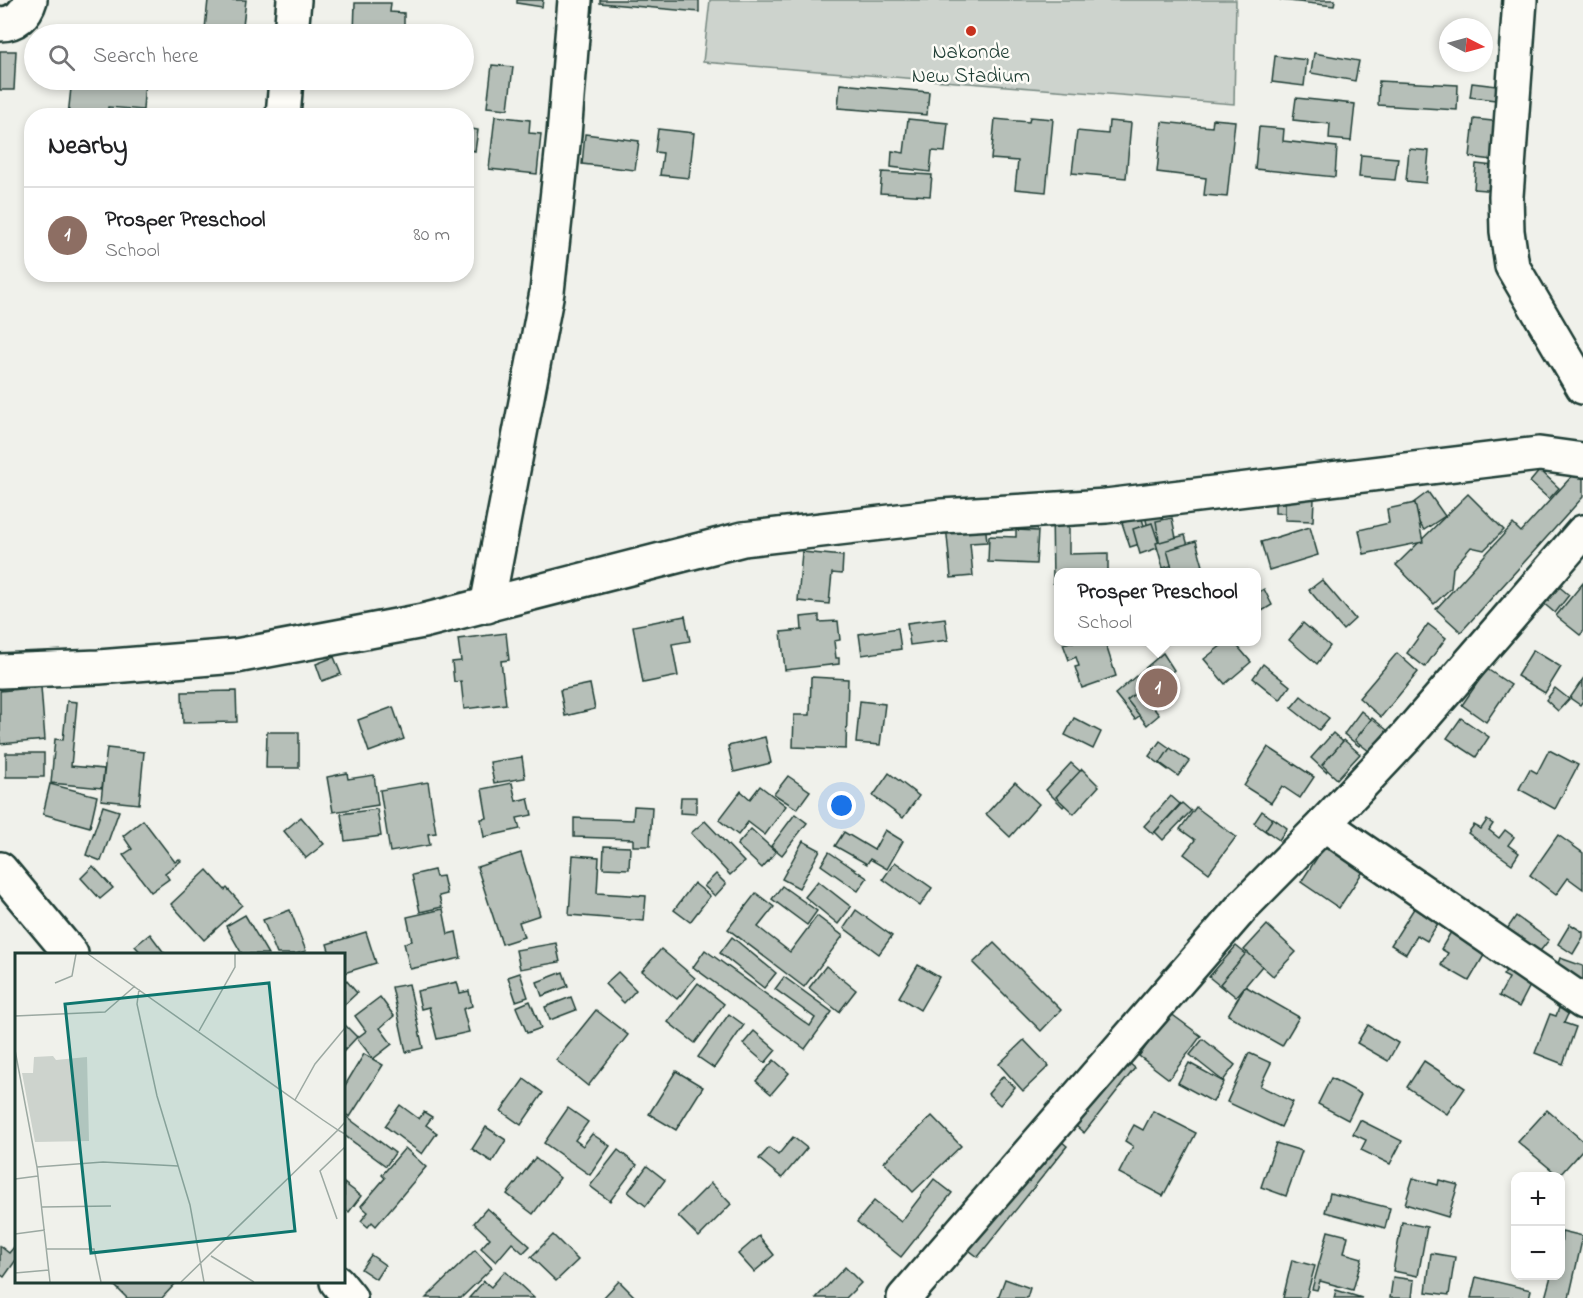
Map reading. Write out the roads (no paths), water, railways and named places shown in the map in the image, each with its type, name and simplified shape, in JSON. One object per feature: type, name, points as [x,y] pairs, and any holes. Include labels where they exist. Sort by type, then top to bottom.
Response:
[{"type":"street","points":[[0,24],[8,24],[20,17],[30,0]]},
{"type":"street","points":[[292,24],[294,0]]},
{"type":"street","points":[[487,606],[547,292],[564,135],[575,0]]},
{"type":"street","points":[[1520,0],[1506,196],[1507,231],[1512,267],[1583,387]]},
{"type":"street","points":[[284,108],[285,90]]},
{"type":"street","points":[[0,671],[99,667],[236,656],[423,621],[743,539],[942,516],[1106,506],[1539,454],[1583,460]]},
{"type":"street","points":[[904,1298],[1245,904],[1407,736],[1583,532]]},
{"type":"street","points":[[1324,824],[1583,1002]]},
{"type":"street","points":[[0,869],[70,953]]},
{"type":"street","points":[[339,1283],[350,1298]]},
{"type":"place","name":"Nakonde New Stadium","points":[[971,31]]},
{"type":"place","name":"Prosper Preschool","points":[[1158,688]]}]
